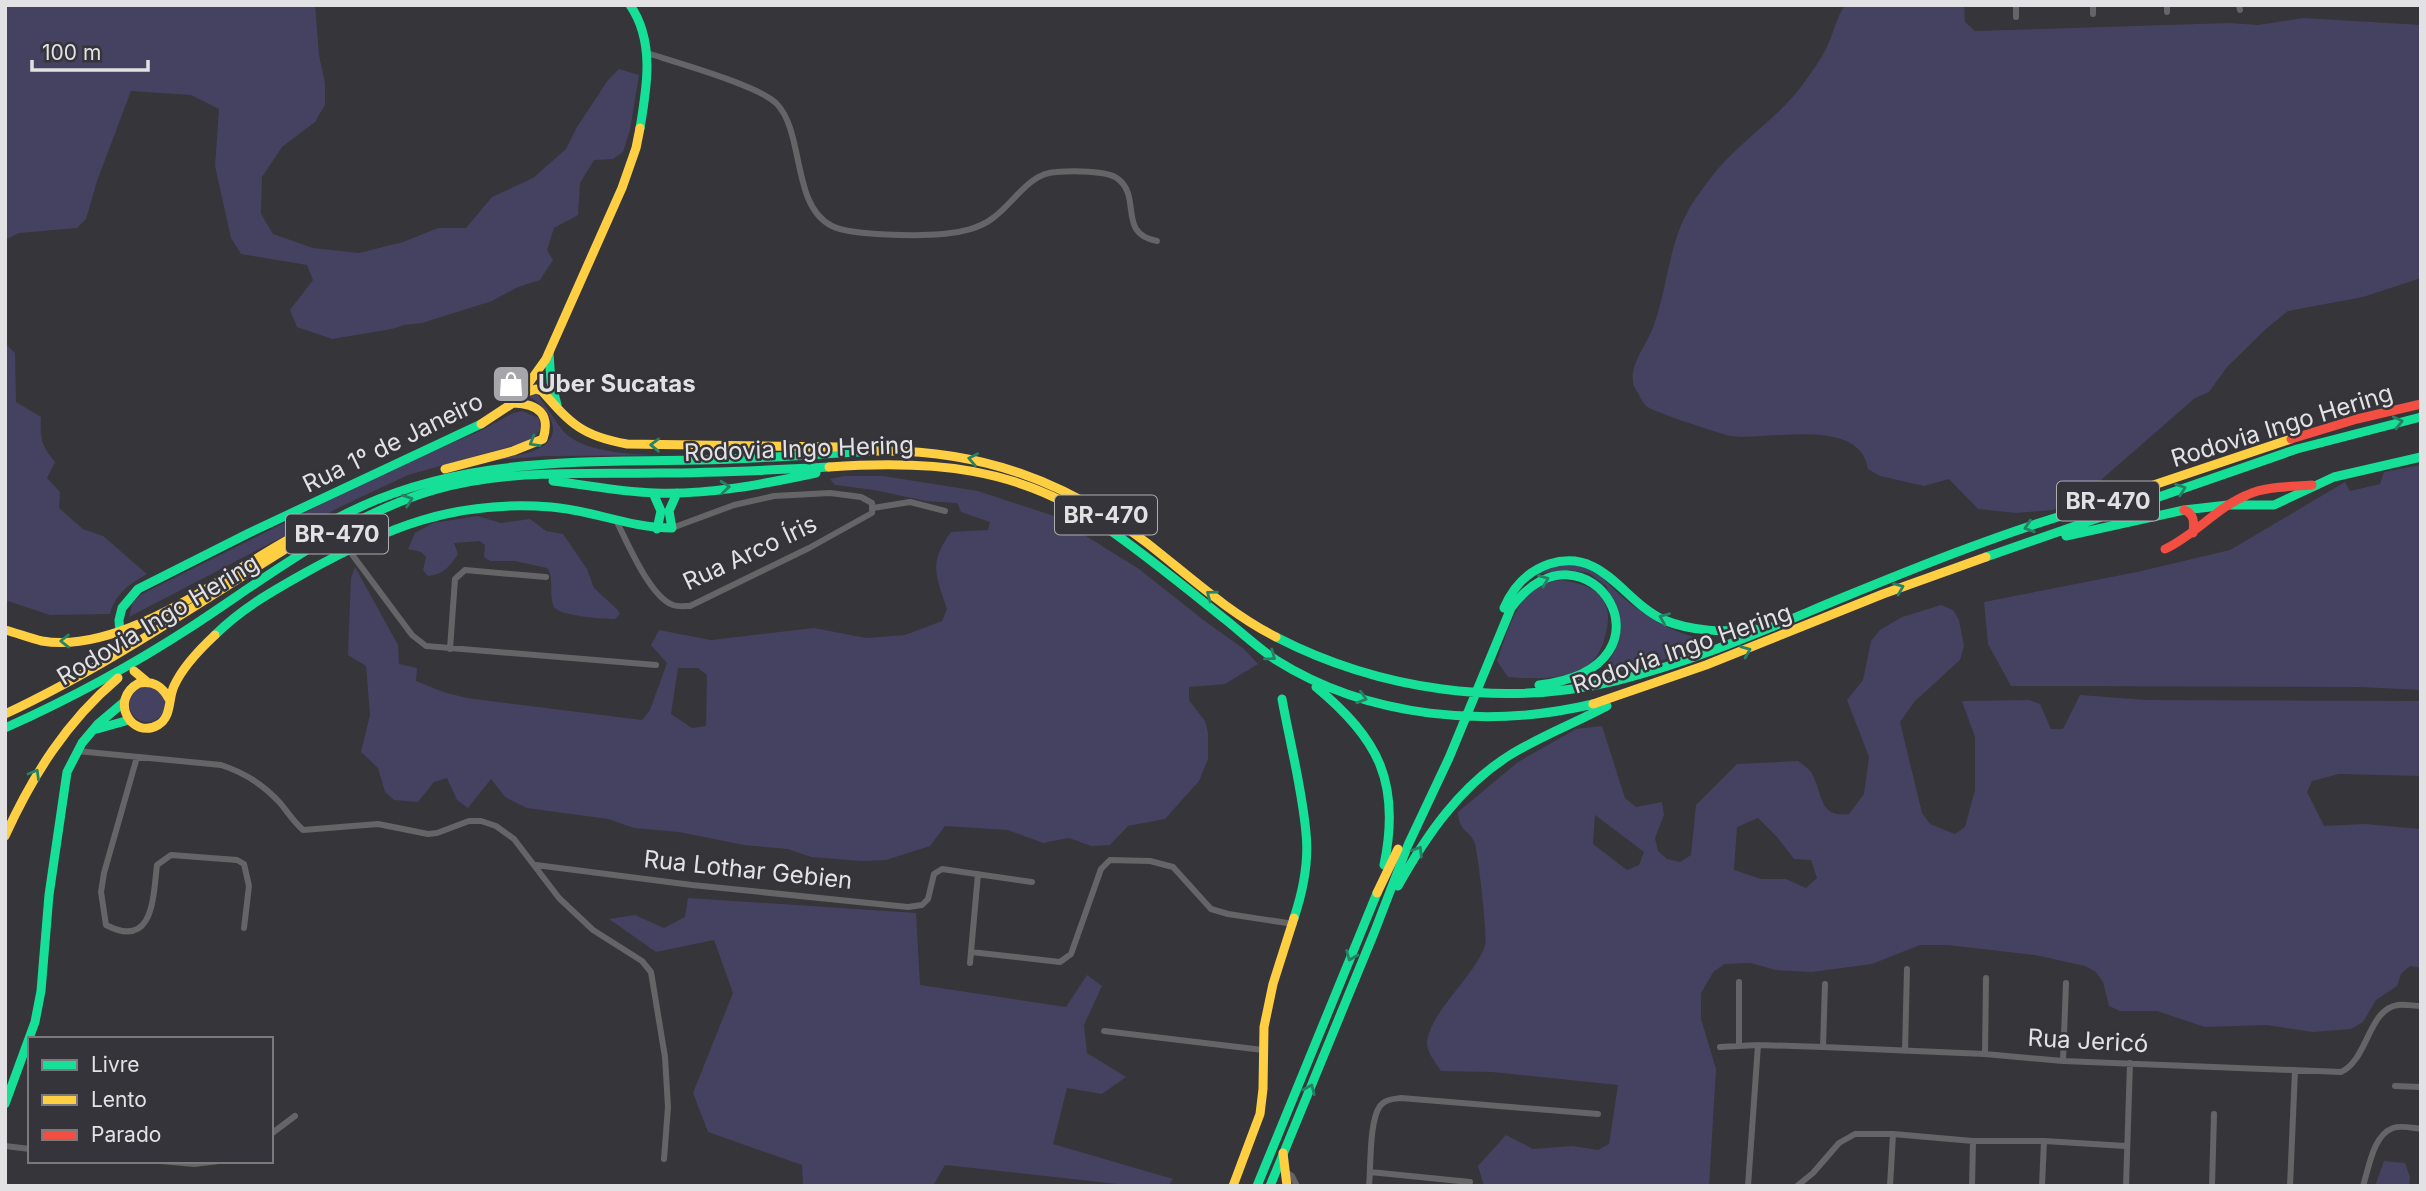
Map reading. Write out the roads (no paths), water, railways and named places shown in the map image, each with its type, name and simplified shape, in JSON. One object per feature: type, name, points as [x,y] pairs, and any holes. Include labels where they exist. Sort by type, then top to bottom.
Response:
[{"type":"main road","name":"Rua 1º de Janeiro","points":[[120,637],[119,612],[123,602],[138,589],[249,533],[483,423],[514,403],[524,393],[549,352],[625,180],[635,151],[639,136],[647,53],[646,34],[630,5]]},
{"type":"main road","points":[[549,352],[551,382],[558,410]]},
{"type":"main road","points":[[524,393],[536,389],[542,391],[569,423],[584,434],[627,444],[869,446],[919,451]]},
{"type":"main road","points":[[378,500],[403,484],[513,451],[543,439],[547,427],[544,415],[530,404],[514,403]]},
{"type":"main road","name":"Rodovia Ingo Hering","points":[[5,714],[98,667],[355,509],[452,475],[505,466],[919,451],[982,460],[1039,481],[1091,506],[1240,616],[1297,649],[1382,677],[1487,693],[1569,690],[1614,682],[1711,651],[2002,535],[2276,443],[2421,404]]},
{"type":"main road","name":"Rodovia Ingo Hering","points":[[5,728],[89,687],[160,646],[297,556],[372,516],[403,501],[439,489],[479,481],[536,476],[712,472],[875,463],[927,464],[989,472],[1037,489],[1085,513],[1273,658],[1298,674],[1325,686],[1390,706],[1448,716],[1483,718],[1572,709],[1636,690],[1732,657],[1909,584],[2024,543],[2306,446],[2421,417]]},
{"type":"main road","points":[[2024,543],[2098,531],[2184,510],[2228,505],[2274,505],[2352,472],[2421,457]]},
{"type":"main road","points":[[536,476],[552,481],[677,493],[763,484],[839,466]]},
{"type":"main road","points":[[2165,549],[2183,541],[2228,505],[2263,489],[2317,485]]},
{"type":"main road","points":[[653,492],[661,511],[657,529]]},
{"type":"main road","points":[[146,681],[128,690],[124,702],[129,720],[141,727],[155,726],[166,718],[169,699],[181,673],[233,616],[348,548],[401,524],[441,512],[507,505],[575,509],[640,527],[672,528],[669,511],[677,493]]},
{"type":"main road","points":[[5,630],[28,638],[82,641],[109,636],[192,596],[270,549],[355,509]]},
{"type":"main road","points":[[2184,510],[2189,512],[2194,520],[2193,533]]},
{"type":"main road","points":[[1490,651],[1505,605],[1516,585],[1545,565],[1561,561],[1577,561],[1594,566],[1649,612],[1689,628],[1720,632],[1754,629],[1802,615]]},
{"type":"main road","points":[[1270,1186],[1408,845],[1490,651],[1511,608],[1525,591],[1549,577],[1572,574],[1582,576],[1599,586],[1612,604],[1615,614],[1615,634],[1610,651],[1600,663],[1585,673],[1550,684],[1500,689],[1487,693]]},
{"type":"main road","points":[[5,836],[34,775],[66,729],[106,687],[160,646]]},
{"type":"main road","points":[[133,686],[133,670],[146,681],[157,684],[169,699]]},
{"type":"main road","points":[[157,684],[181,673]]},
{"type":"main road","points":[[1298,674],[1346,712],[1364,733],[1378,757],[1385,777],[1392,827],[1377,893]]},
{"type":"main road","points":[[1374,933],[1428,836],[1480,779],[1508,756],[1636,690]]},
{"type":"main road","points":[[1233,1186],[1261,1114],[1264,1089],[1263,1050],[1269,999],[1294,924],[1306,859],[1306,833],[1283,699]]},
{"type":"main road","points":[[29,1037],[41,991],[50,895],[65,783],[71,761],[98,723],[124,702]]},
{"type":"main road","points":[[90,733],[107,724],[129,720]]},
{"type":"main road","points":[[1257,1186],[1377,893],[1446,757]]},
{"type":"main road","points":[[5,1104],[28,1040]]},
{"type":"main road","points":[[1283,1152],[1287,1186]]},
{"type":"street","points":[[2016,5],[2016,17]]},
{"type":"street","points":[[2093,5],[2093,14]]},
{"type":"street","points":[[647,53],[756,91],[775,102],[788,120],[799,169],[812,206],[831,225],[855,233],[944,234],[972,229],[993,219],[1041,174],[1105,174],[1118,178],[1126,188],[1137,233],[1144,239],[1157,241]]},
{"type":"street","name":"Rua Arco Íris","points":[[616,520],[650,583],[662,598],[675,606],[690,606],[809,548],[872,513],[873,508],[872,503],[861,497],[815,493],[754,500],[672,528]]},
{"type":"street","points":[[873,508],[910,502],[945,511]]},
{"type":"street","points":[[348,548],[412,635],[426,646],[656,666]]},
{"type":"street","points":[[450,649],[456,579],[459,573],[465,570],[546,577]]},
{"type":"street","points":[[77,751],[221,765],[235,769],[279,801],[303,830],[378,824],[428,834],[461,823],[481,821],[506,832],[536,865],[559,898],[593,930],[642,961],[651,972],[665,1057],[668,1107],[664,1159]]},
{"type":"street","points":[[137,757],[104,873],[101,892],[106,925],[132,931],[142,927],[150,916],[157,865],[171,855],[237,860],[244,864],[249,886],[244,928]]},
{"type":"street","points":[[971,952],[1060,962],[1066,959],[1071,954],[1101,869],[1110,860],[1150,861],[1173,867],[1211,909],[1294,924]]},
{"type":"street","name":"Rua Lothar Gebien","points":[[536,865],[692,885],[908,907],[922,905],[928,899],[934,874],[942,869],[978,874]]},
{"type":"street","points":[[970,963],[978,874],[1032,882]]},
{"type":"street","points":[[1905,1051],[1907,969]]},
{"type":"street","points":[[1985,1054],[1986,978]]},
{"type":"street","points":[[1739,982],[1739,1046]]},
{"type":"street","points":[[2063,1061],[2066,983]]},
{"type":"street","points":[[1822,1047],[1825,984]]},
{"type":"street","name":"Rua Jericó","points":[[1720,1048],[1758,1045],[1822,1047],[1985,1054],[2063,1061],[2341,1072],[2348,1069],[2380,1015],[2388,1008],[2398,1005],[2421,1006]]},
{"type":"street","points":[[1104,1031],[1263,1050]]},
{"type":"street","points":[[1748,1186],[1758,1045]]},
{"type":"street","points":[[2126,1186],[2130,1063]]},
{"type":"street","points":[[2290,1186],[2295,1070]]},
{"type":"street","points":[[2395,1086],[2421,1087]]},
{"type":"street","points":[[1369,1186],[1375,1120],[1380,1106],[1388,1100],[1401,1098],[1598,1114]]},
{"type":"street","points":[[2212,1186],[2214,1114]]},
{"type":"street","points":[[273,1132],[295,1116]]},
{"type":"street","points":[[2362,1186],[2378,1142],[2384,1134],[2391,1128],[2421,1129]]},
{"type":"street","points":[[1797,1186],[1847,1137],[1855,1133],[1973,1141],[2044,1141],[2126,1146]]},
{"type":"street","points":[[1890,1186],[1893,1134]]},
{"type":"street","points":[[1972,1186],[1973,1141]]},
{"type":"street","points":[[2042,1186],[2044,1141]]},
{"type":"street","points":[[5,1146],[28,1149]]},
{"type":"street","points":[[183,1163],[202,1163]]},
{"type":"street","points":[[1286,1172],[1297,1186]]},
{"type":"street","points":[[1370,1172],[1470,1182]]},
{"type":"place","name":"Uber Sucatas","points":[[511,384]]}]
